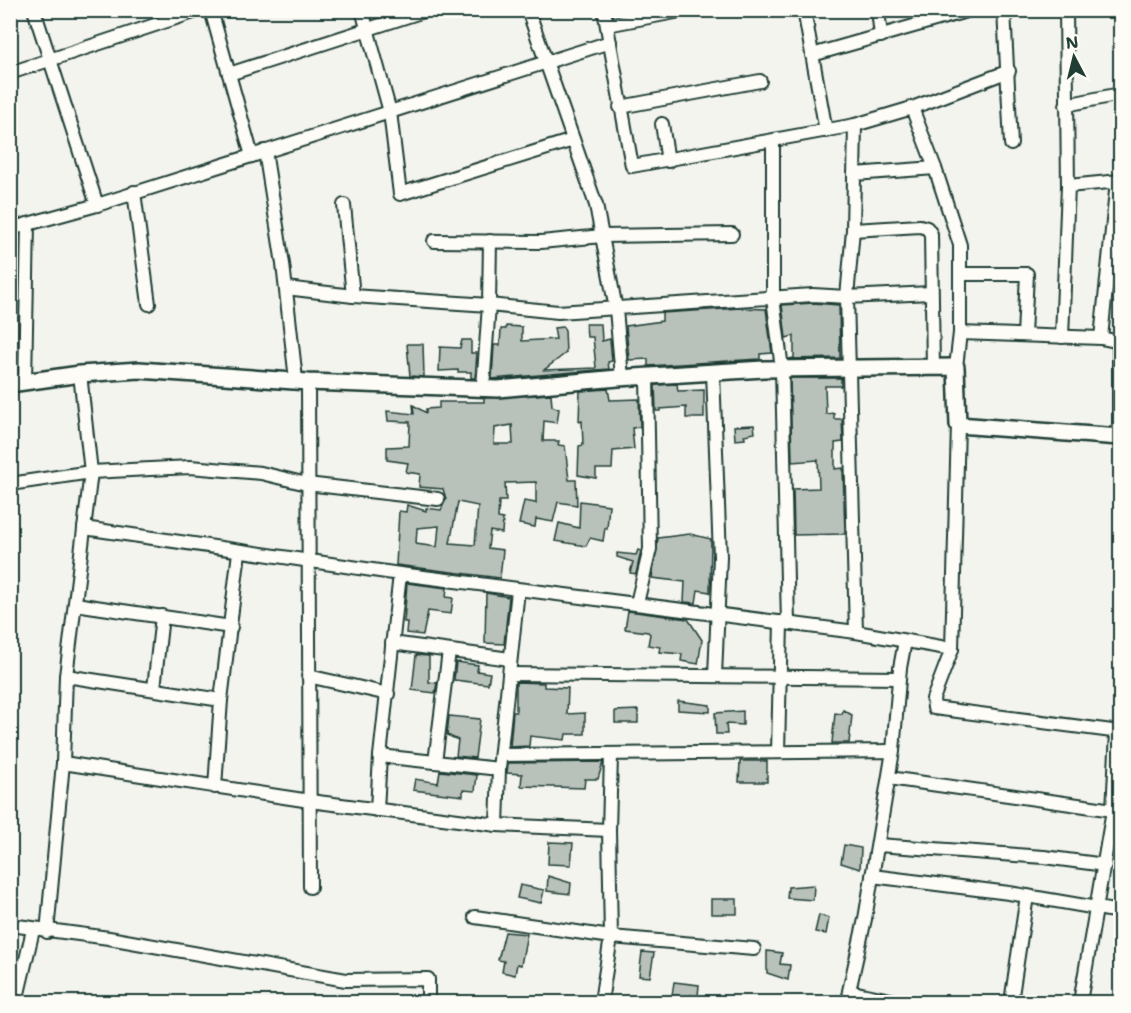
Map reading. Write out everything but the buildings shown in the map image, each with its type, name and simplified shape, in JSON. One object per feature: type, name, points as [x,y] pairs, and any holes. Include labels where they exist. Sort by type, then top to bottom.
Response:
[{"type":"street","points":[[34,10],[97,205]]},
{"type":"street","points":[[10,73],[200,10]]},
{"type":"street","points":[[211,10],[252,156]]},
{"type":"street","points":[[362,10],[390,112],[400,194],[573,140]]},
{"type":"street","points":[[229,74],[427,10]]},
{"type":"street","points":[[528,10],[596,206],[616,309],[622,378]]},
{"type":"street","points":[[604,10],[632,166],[855,125],[912,108],[1009,70]]},
{"type":"street","points":[[608,25],[686,10]]},
{"type":"street","points":[[804,10],[826,131]]},
{"type":"street","points":[[878,10],[880,36]]},
{"type":"street","points":[[812,55],[970,10]]},
{"type":"street","points":[[1004,10],[1009,70],[1011,144]]},
{"type":"street","points":[[1062,337],[1068,186],[1066,10]]},
{"type":"street","points":[[10,229],[97,205],[546,60],[610,42]]},
{"type":"street","points":[[620,107],[760,81]]},
{"type":"street","points":[[1066,105],[1120,94]]},
{"type":"street","points":[[912,108],[935,168],[960,245],[952,649],[933,699],[934,708],[1119,732],[1113,810],[1080,1002]]},
{"type":"street","points":[[662,124],[668,160]]},
{"type":"street","points":[[855,125],[854,230],[847,297],[856,632]]},
{"type":"street","points":[[773,141],[773,298],[782,369],[785,623],[780,676],[778,752]]},
{"type":"street","points":[[265,151],[302,381],[307,484],[310,887]]},
{"type":"street","points":[[854,174],[935,168]]},
{"type":"street","points":[[1068,186],[1119,181],[1101,338]]},
{"type":"street","points":[[134,192],[150,304]]},
{"type":"street","points":[[344,205],[353,296]]},
{"type":"street","points":[[28,224],[18,383],[80,374],[139,370],[302,381],[483,388],[713,372],[956,367]]},
{"type":"street","points":[[854,230],[920,226],[927,228],[931,234],[933,368]]},
{"type":"street","points":[[434,241],[541,242],[602,236],[732,234]]},
{"type":"street","points":[[483,388],[489,304],[490,242]]},
{"type":"street","points":[[960,274],[1027,274],[1024,335]]},
{"type":"street","points":[[286,288],[353,296],[489,304],[558,312],[813,295],[847,297],[932,293]]},
{"type":"street","points":[[958,424],[1120,436],[1120,342],[1101,338],[960,333]]},
{"type":"street","points":[[713,372],[720,557],[715,676]]},
{"type":"street","points":[[47,932],[63,763],[66,676],[91,472],[80,374]]},
{"type":"street","points":[[638,603],[650,549],[647,376]]},
{"type":"street","points":[[10,484],[91,472],[190,467],[261,473],[307,484],[438,499]]},
{"type":"street","points":[[84,528],[239,552],[518,590],[638,603],[856,632],[952,649]]},
{"type":"street","points":[[215,786],[221,700],[239,552]]},
{"type":"street","points":[[377,810],[380,756],[400,574]]},
{"type":"street","points":[[497,825],[499,769],[518,590]]},
{"type":"street","points":[[75,604],[231,627]]},
{"type":"street","points":[[154,688],[162,616]]},
{"type":"street","points":[[900,1002],[856,998],[849,991],[889,778],[905,641]]},
{"type":"street","points":[[392,643],[510,658]]},
{"type":"street","points":[[435,762],[449,651]]},
{"type":"street","points":[[509,674],[899,678]]},
{"type":"street","points":[[66,676],[221,700]]},
{"type":"street","points":[[308,676],[388,694]]},
{"type":"street","points":[[501,755],[611,756],[893,751]]},
{"type":"street","points":[[380,756],[499,769]]},
{"type":"street","points":[[601,1002],[611,938],[609,830],[611,756]]},
{"type":"street","points":[[63,763],[310,801],[497,825],[609,830]]},
{"type":"street","points":[[889,778],[1113,810]]},
{"type":"street","points":[[878,845],[1044,856],[1105,865]]},
{"type":"street","points":[[872,876],[1027,896],[1120,912]]},
{"type":"street","points":[[1011,1002],[1027,896]]},
{"type":"street","points":[[475,917],[611,938],[754,949]]},
{"type":"street","points":[[10,926],[109,938],[346,980],[428,979],[428,1002]]},
{"type":"street","points":[[15,994],[33,930]]}]
